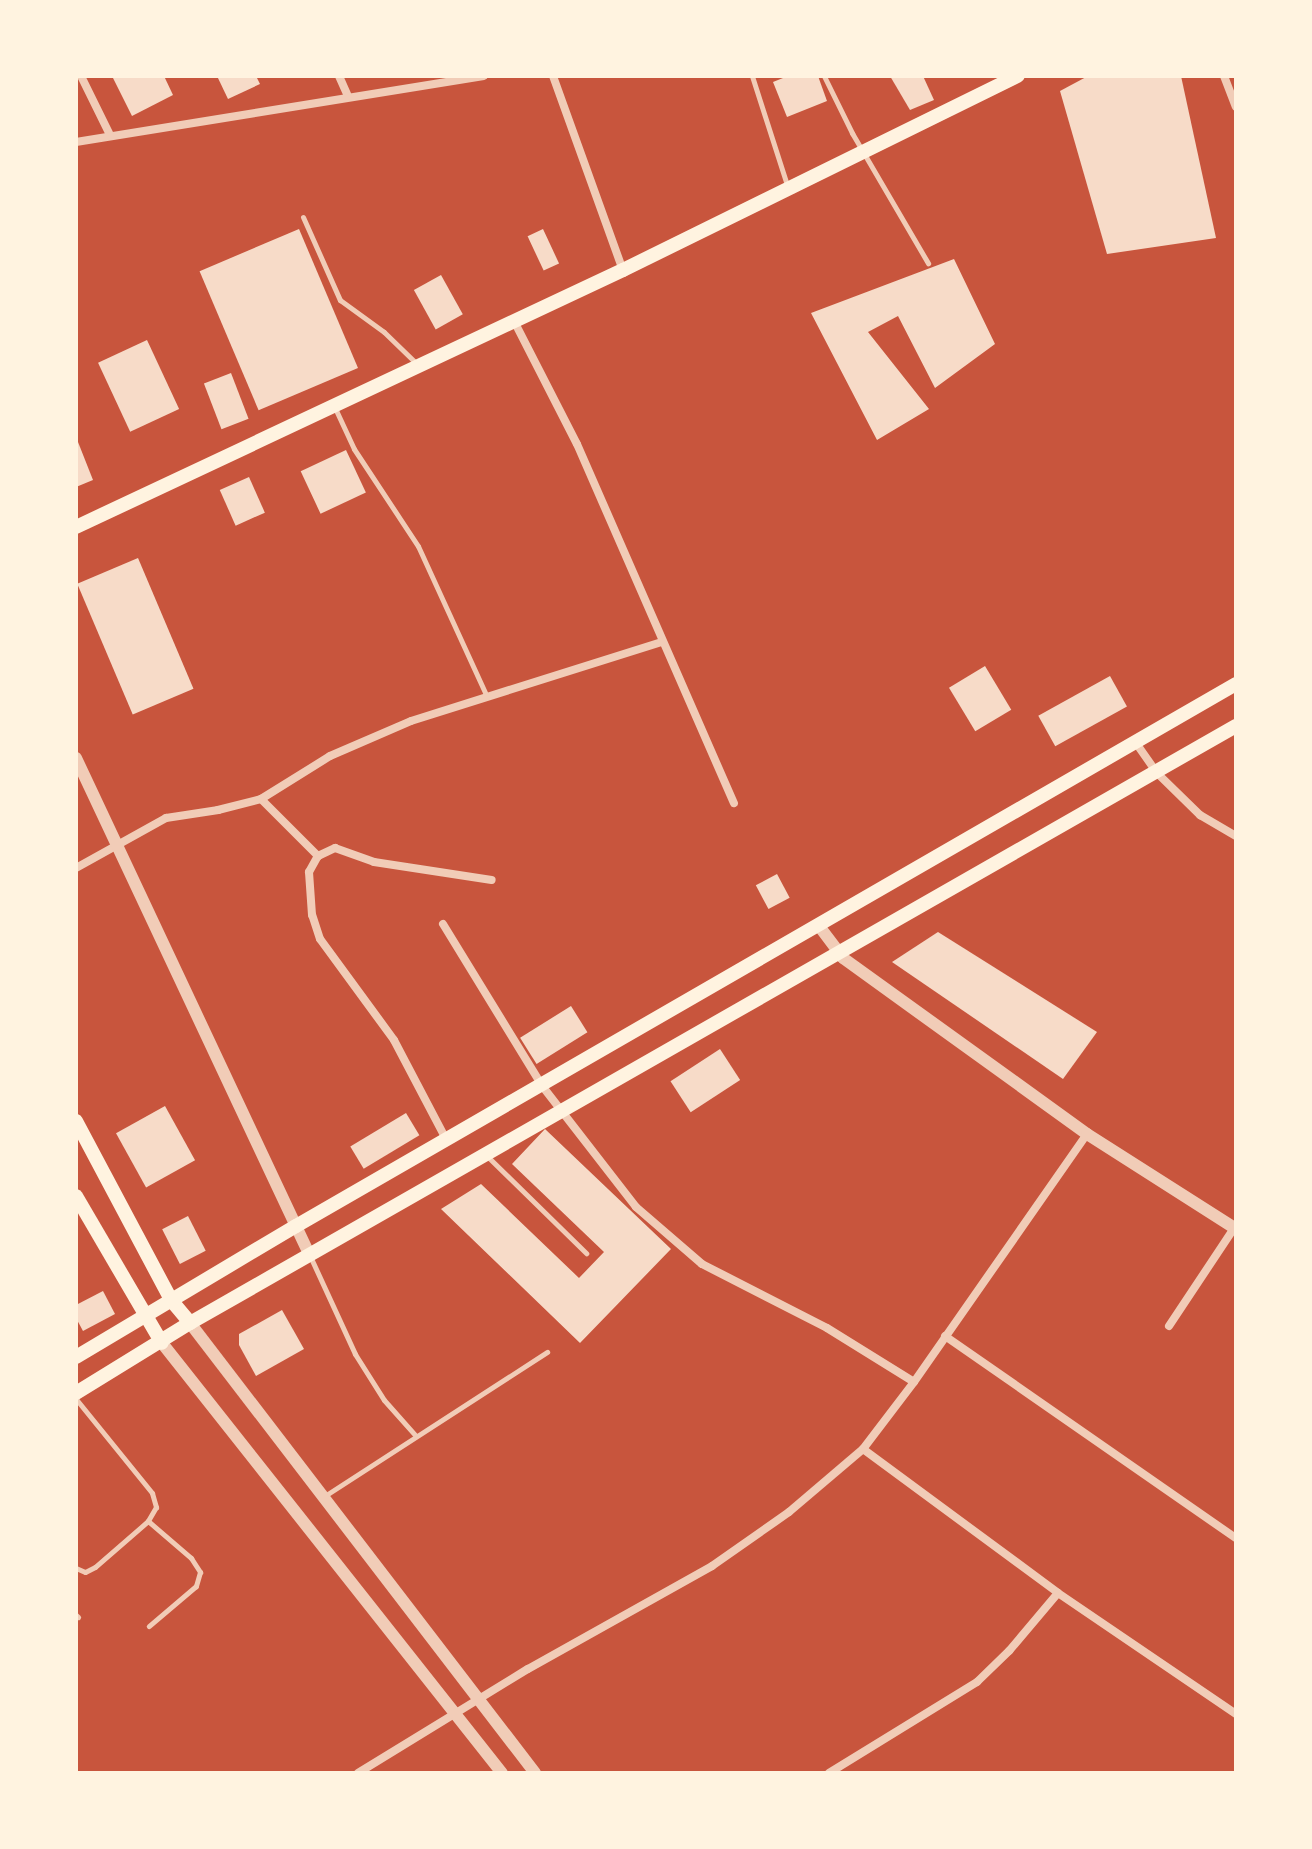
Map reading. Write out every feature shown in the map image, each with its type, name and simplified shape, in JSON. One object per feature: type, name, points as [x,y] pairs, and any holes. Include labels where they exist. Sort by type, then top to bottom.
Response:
[{"type":"main road","points":[[76,527],[623,270],[1018,76]]},
{"type":"main road","points":[[76,1357],[296,1226],[543,1087],[1236,684]]},
{"type":"main road","points":[[76,1396],[190,1323],[1236,726]]},
{"type":"main road","points":[[76,1121],[171,1300],[190,1323]]},
{"type":"main road","points":[[76,1196],[162,1343]]},
{"type":"street","points":[[81,76],[110,135]]},
{"type":"street","points":[[339,76],[348,96]]},
{"type":"street","points":[[76,142],[484,76]]},
{"type":"street","points":[[553,76],[623,270]]},
{"type":"street","points":[[1224,76],[1236,107]]},
{"type":"street","points":[[514,321],[577,444],[734,803]]},
{"type":"street","points":[[76,868],[166,818],[261,799],[330,756],[411,721],[661,642]]},
{"type":"street","points":[[1136,743],[1156,772],[1200,815],[1236,836]]},
{"type":"street","points":[[76,758],[310,1256]]},
{"type":"street","points":[[261,799],[318,856]]},
{"type":"street","points":[[447,1141],[394,1040],[320,939],[308,890],[309,872],[318,856],[335,848],[374,862],[492,880]]},
{"type":"street","points":[[443,924],[543,1087],[636,1207],[702,1264],[827,1328],[914,1382]]},
{"type":"street","points":[[819,926],[838,954],[1087,1134],[1235,1229],[1169,1326]]},
{"type":"street","points":[[358,1773],[712,1566],[789,1512],[863,1449],[914,1382],[1087,1134]]},
{"type":"street","points":[[190,1323],[535,1773]]},
{"type":"street","points":[[945,1336],[1236,1538]]},
{"type":"street","points":[[162,1343],[502,1773]]},
{"type":"street","points":[[863,1449],[1058,1593],[1236,1714]]},
{"type":"street","points":[[829,1773],[977,1682],[1009,1651],[1058,1593]]},
{"type":"lane","points":[[752,76],[788,189]]},
{"type":"lane","points":[[824,76],[852,133],[928,263]]},
{"type":"lane","points":[[303,217],[340,300],[384,332],[419,366]]},
{"type":"lane","points":[[334,406],[354,449],[418,546],[487,697]]},
{"type":"lane","points":[[486,1155],[586,1253]]},
{"type":"lane","points":[[310,1256],[355,1354],[384,1400],[416,1436]]},
{"type":"lane","points":[[323,1497],[547,1352]]},
{"type":"lane","points":[[76,1396],[152,1493],[156,1507],[148,1521],[95,1567],[85,1572],[76,1568]]},
{"type":"lane","points":[[148,1521],[191,1558],[200,1572],[196,1586],[149,1626]]},
{"type":"building","points":[[112,76],[164,76],[173,95],[132,116]]},
{"type":"building","points":[[217,76],[256,76],[260,84],[228,99]]},
{"type":"building","points":[[788,76],[818,76],[827,101],[787,117],[773,82]]},
{"type":"building","points":[[890,76],[923,76],[934,100],[910,110]]},
{"type":"building","points":[[1088,76],[1181,76],[1216,238],[1107,254],[1060,91]]},
{"type":"building","points":[[299,229],[358,368],[259,410],[200,271]]},
{"type":"building","points":[[543,229],[559,263],[544,271],[528,236]]},
{"type":"building","points":[[954,259],[995,344],[935,388],[898,316],[868,332],[929,409],[877,440],[811,313]]},
{"type":"building","points":[[441,275],[463,314],[436,329],[414,290]]},
{"type":"building","points":[[147,340],[179,409],[130,432],[98,363]]},
{"type":"building","points":[[231,373],[249,419],[221,429],[204,383]]},
{"type":"building","points":[[76,437],[93,480],[76,487]]},
{"type":"building","points":[[346,450],[366,493],[321,514],[301,471]]},
{"type":"building","points":[[249,477],[265,513],[236,526],[220,490]]},
{"type":"building","points":[[138,558],[193,689],[133,714],[77,584]]},
{"type":"building","points":[[985,666],[1011,710],[975,731],[949,688]]},
{"type":"building","points":[[1110,676],[1127,707],[1055,746],[1038,716]]},
{"type":"building","points":[[777,874],[790,898],[768,909],[756,885]]},
{"type":"building","points":[[938,932],[1097,1032],[1063,1079],[892,962]]},
{"type":"building","points":[[571,1006],[587,1032],[537,1064],[520,1038]]},
{"type":"building","points":[[720,1049],[740,1080],[691,1112],[671,1081]]},
{"type":"building","points":[[165,1106],[195,1160],[146,1187],[116,1133]]},
{"type":"building","points":[[406,1113],[419,1135],[364,1169],[350,1146]]},
{"type":"building","points":[[545,1129],[671,1249],[580,1343],[441,1209],[481,1184],[579,1278],[604,1252],[512,1164]]},
{"type":"building","points":[[188,1216],[206,1251],[180,1264],[162,1229]]},
{"type":"building","points":[[103,1291],[115,1314],[83,1331],[76,1318],[76,1305]]},
{"type":"building","points":[[282,1310],[304,1349],[256,1376],[239,1345],[239,1334]]}]
